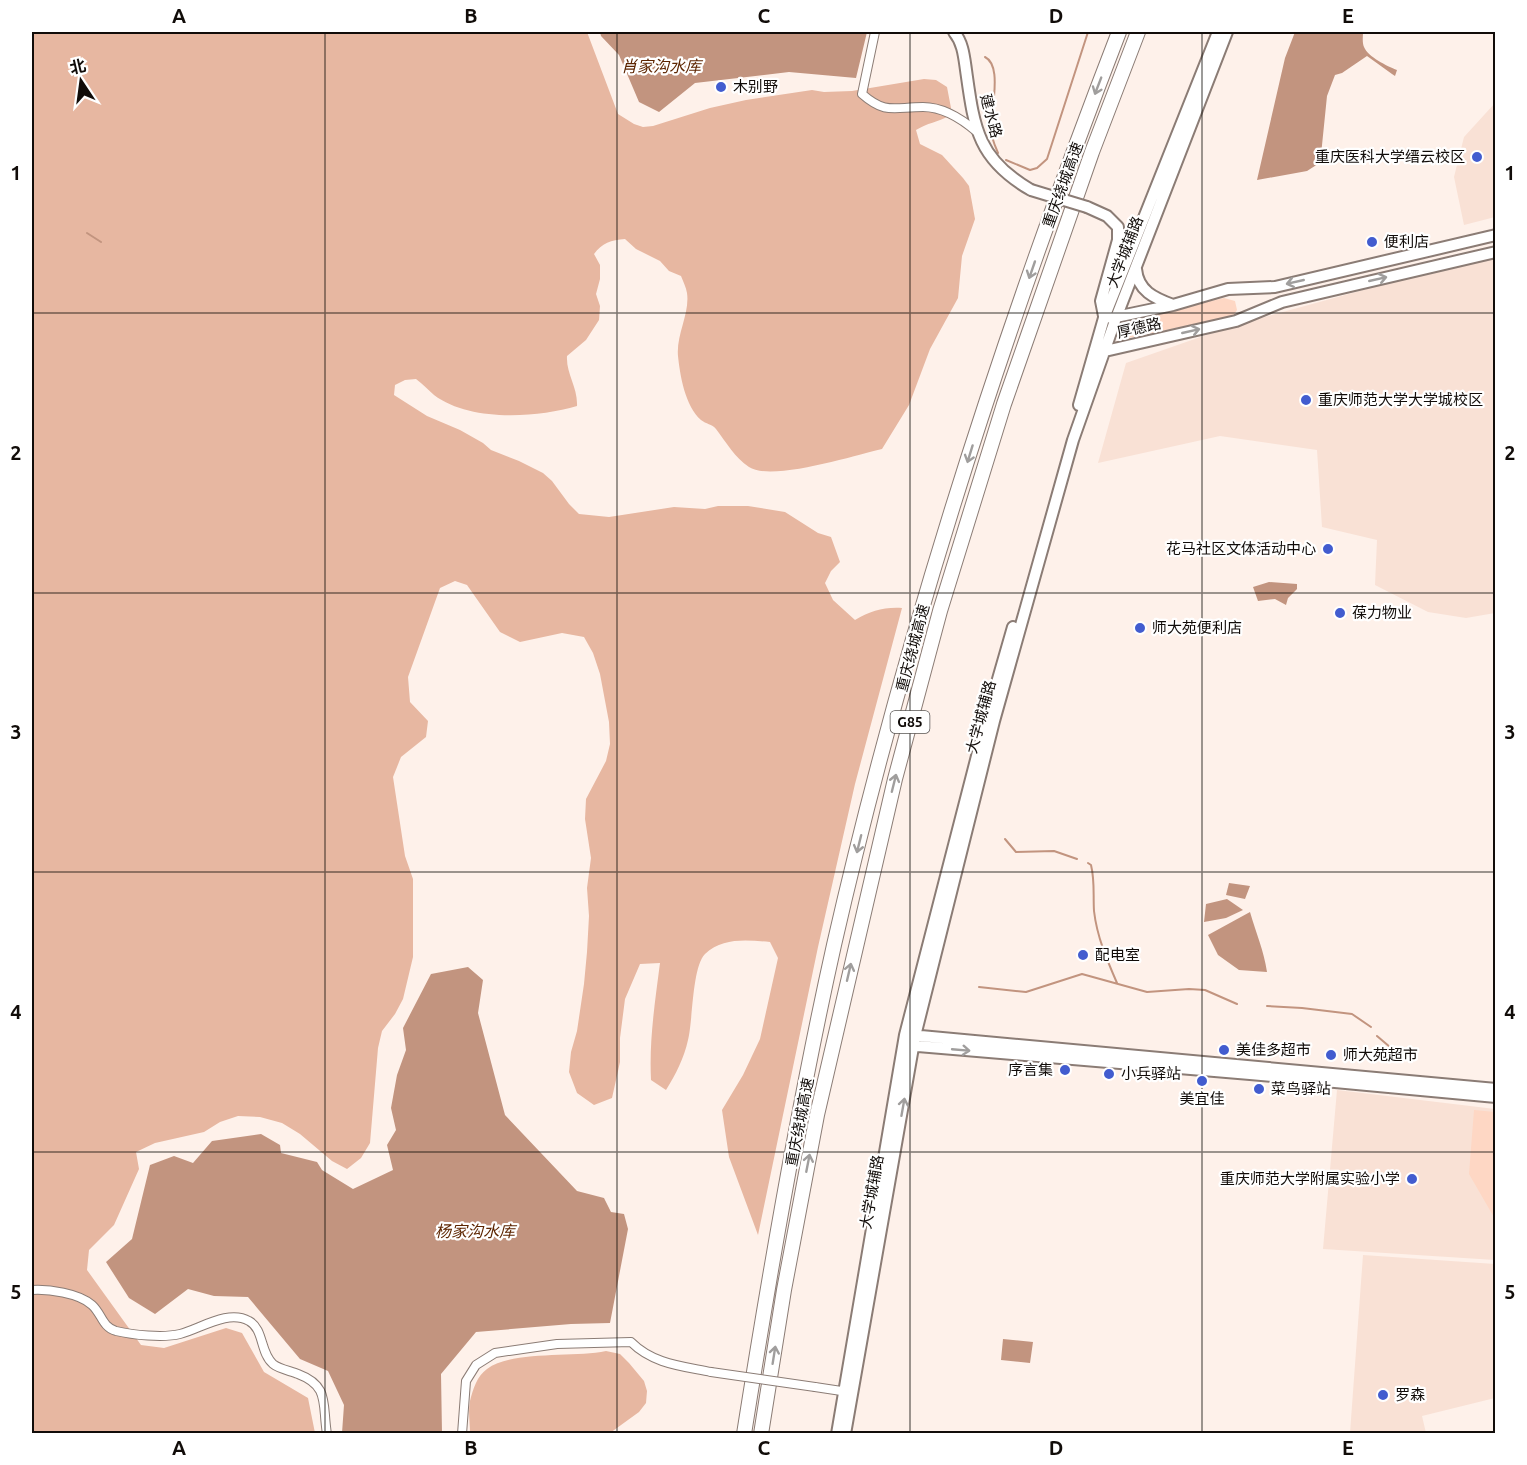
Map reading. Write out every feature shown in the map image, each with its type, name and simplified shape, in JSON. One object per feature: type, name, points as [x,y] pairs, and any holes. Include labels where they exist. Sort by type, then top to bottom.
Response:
[{"type":"highway","name":"重庆绕城高速","points":[[744,1434],[768,1286],[834,945],[876,777],[923,607],[987,399],[1075,146],[1119,32]]},
{"type":"highway","name":"重庆绕城高速","points":[[761,1434],[784,1290],[817,1115],[892,791],[937,622],[1004,404],[1092,152],[1138,32]]},
{"type":"street","points":[[875,32],[862,94],[885,109],[924,107],[944,111],[962,119],[978,132]]},
{"type":"street","name":"建水路","points":[[954,32],[963,50],[972,114],[985,150],[1011,178],[1031,190],[1087,207],[1107,216],[1118,227],[1118,240],[1101,301],[1110,318]]},
{"type":"street","name":"大学城辅路","points":[[837,1434],[848,1392],[909,1041],[986,721],[1110,318],[1218,32]]},
{"type":"street","name":"大学城辅路","points":[[1110,318],[1136,266],[1227,32]]},
{"type":"street","name":"厚德路","points":[[1496,236],[1275,287],[1228,289],[1173,305],[1110,318],[1105,351],[1236,321],[1282,302],[1496,252]]},
{"type":"street","points":[[1136,266],[1137,278],[1143,290],[1158,300],[1173,305]]},
{"type":"street","name":"大学城辅路","points":[[909,1041],[1073,440],[1105,351]]},
{"type":"street","points":[[909,1041],[1496,1089]]},
{"type":"street","points":[[909,1041],[1496,1097]]},
{"type":"street","points":[[32,1290],[49,1290],[86,1300],[94,1307],[107,1327],[117,1331],[162,1336],[179,1334],[224,1318],[238,1317],[251,1322],[260,1334],[268,1357],[273,1364],[313,1380],[321,1389],[327,1434]]},
{"type":"street","points":[[462,1434],[466,1382],[476,1365],[495,1353],[557,1344],[631,1342],[640,1352],[658,1361],[711,1372],[848,1392]]},
{"type":"street","name":"大学城辅路","points":[[845,1434],[848,1392]]},
{"type":"shaded area","points":[[32,32],[587,32],[618,114],[643,127],[746,100],[812,90],[852,91],[924,79],[936,80],[947,87],[951,108],[949,116],[916,130],[920,144],[942,155],[969,186],[975,219],[962,256],[958,298],[930,349],[909,405],[882,449],[814,466],[775,471],[760,471],[744,463],[714,427],[701,420],[687,399],[678,348],[687,308],[687,291],[681,276],[669,271],[660,261],[636,249],[625,239],[607,243],[594,254],[600,265],[600,279],[596,294],[600,306],[599,320],[586,340],[567,356],[577,406],[523,415],[484,414],[449,404],[434,395],[416,379],[405,380],[395,385],[394,395],[427,416],[460,430],[491,450],[543,473],[579,514],[609,517],[674,507],[705,509],[718,506],[748,506],[785,512],[818,533],[831,537],[840,562],[831,571],[825,583],[833,600],[855,620],[877,610],[902,608],[855,784],[818,947],[758,1235],[729,1157],[722,1110],[743,1075],[760,1039],[778,958],[770,942],[753,941],[727,942],[705,954],[695,982],[686,1047],[666,1090],[651,1080],[654,1007],[660,963],[640,964],[625,999],[620,1038],[620,1062],[612,1098],[594,1105],[577,1093],[569,1072],[571,1052],[577,1031],[587,952],[589,916],[587,888],[591,858],[585,819],[586,799],[606,761],[610,744],[609,722],[600,674],[593,653],[584,637],[562,633],[520,642],[500,632],[467,585],[455,581],[440,588],[408,677],[410,702],[428,721],[426,737],[401,757],[393,777],[405,856],[413,879],[413,957],[403,999],[382,1031],[378,1048],[370,1143],[361,1158],[347,1169],[332,1161],[300,1134],[282,1123],[260,1117],[238,1116],[220,1122],[204,1132],[155,1143],[136,1152],[139,1169],[114,1225],[89,1250],[87,1270],[141,1345],[164,1348],[226,1328],[242,1333],[264,1372],[308,1398],[315,1433],[32,1433]]},
{"type":"shaded area","name":"重庆医科大学缙云校区","points":[[1495,103],[1495,217],[1464,225],[1454,177],[1464,137]]},
{"type":"shaded area","name":"重庆师范大学大学城校区","points":[[1495,254],[1495,613],[1466,618],[1428,612],[1375,585],[1377,540],[1322,527],[1317,450],[1220,436],[1098,463],[1126,363],[1232,326]]},
{"type":"shaded area","points":[[1224,298],[1235,301],[1237,310],[1233,316],[1128,338],[1122,336],[1120,327],[1127,320]]},
{"type":"shaded area","name":"重庆师范大学附属实验小学","points":[[1337,1090],[1495,1109],[1495,1260],[1323,1249]]},
{"type":"shaded area","points":[[1474,1110],[1495,1112],[1495,1219],[1469,1174]]},
{"type":"shaded area","points":[[1363,1255],[1495,1264],[1495,1398],[1422,1416],[1426,1433],[1350,1433]]},
{"type":"shaded area","points":[[606,1351],[620,1354],[644,1381],[647,1391],[646,1403],[639,1412],[610,1433],[470,1433],[471,1396],[478,1379],[487,1369],[512,1359]]},
{"type":"water","name":"肖家沟水库","points":[[600,32],[867,32],[856,78],[789,72],[695,83],[659,112],[639,102],[619,55]]},
{"type":"water","points":[[1295,32],[1363,32],[1366,51],[1378,61],[1397,70],[1395,76],[1367,56],[1342,73],[1335,75],[1327,96],[1318,164],[1307,171],[1257,180],[1285,58]]},
{"type":"water","points":[[1269,582],[1297,584],[1297,589],[1288,598],[1286,605],[1275,599],[1258,601],[1253,587]]},
{"type":"water","points":[[1229,883],[1250,886],[1245,899],[1226,895]]},
{"type":"water","points":[[1227,899],[1243,910],[1226,918],[1204,922],[1206,904]]},
{"type":"water","points":[[1250,912],[1267,972],[1239,970],[1218,955],[1208,935]]},
{"type":"water","name":"杨家沟水库","points":[[468,967],[483,980],[478,1013],[505,1115],[577,1191],[604,1198],[611,1212],[624,1214],[628,1229],[610,1323],[476,1332],[441,1374],[442,1433],[342,1433],[344,1405],[328,1371],[300,1359],[248,1297],[214,1296],[188,1289],[155,1314],[129,1298],[106,1262],[132,1239],[150,1165],[174,1156],[193,1163],[212,1141],[261,1134],[280,1145],[281,1153],[317,1162],[322,1170],[353,1189],[393,1170],[387,1145],[396,1130],[391,1108],[397,1075],[406,1050],[403,1028],[431,974]]},
{"type":"water","points":[[1003,1339],[1033,1342],[1030,1363],[1001,1360]]},
{"type":"waterway","points":[[1006,160],[1030,170],[1037,168],[1047,159],[1088,32]]},
{"type":"waterway","points":[[985,57],[992,64],[994,75],[994,100],[989,121],[998,153]]},
{"type":"waterway","points":[[87,233],[101,242]]},
{"type":"waterway","points":[[1005,839],[1016,852],[1054,851],[1077,859]]},
{"type":"waterway","points":[[1088,863],[1092,871],[1097,930],[1117,983]]},
{"type":"waterway","points":[[979,987],[1026,992],[1082,974],[1147,992],[1205,990],[1237,1004]]},
{"type":"waterway","points":[[1267,1006],[1352,1014],[1371,1027]]},
{"type":"waterway","points":[[1377,1036],[1397,1053]]},
{"type":"place","name":"木别野","points":[[721,87]]},
{"type":"place","name":"重庆医科大学缙云校区","points":[[1477,157]]},
{"type":"place","name":"便利店","points":[[1372,242]]},
{"type":"place","name":"重庆师范大学大学城校区","points":[[1306,400]]},
{"type":"place","name":"花马社区文体活动中心","points":[[1328,549]]},
{"type":"place","name":"葆力物业","points":[[1340,613]]},
{"type":"place","name":"师大苑便利店","points":[[1140,628]]},
{"type":"place","name":"配电室","points":[[1083,955]]},
{"type":"place","name":"美佳多超市","points":[[1224,1050]]},
{"type":"place","name":"师大苑超市","points":[[1331,1055]]},
{"type":"place","name":"序言集","points":[[1065,1070]]},
{"type":"place","name":"小兵驿站","points":[[1109,1074]]},
{"type":"place","name":"美宜佳","points":[[1202,1081]]},
{"type":"place","name":"菜鸟驿站","points":[[1259,1089]]},
{"type":"place","name":"重庆师范大学附属实验小学","points":[[1412,1179]]},
{"type":"place","name":"罗森","points":[[1383,1395]]}]
